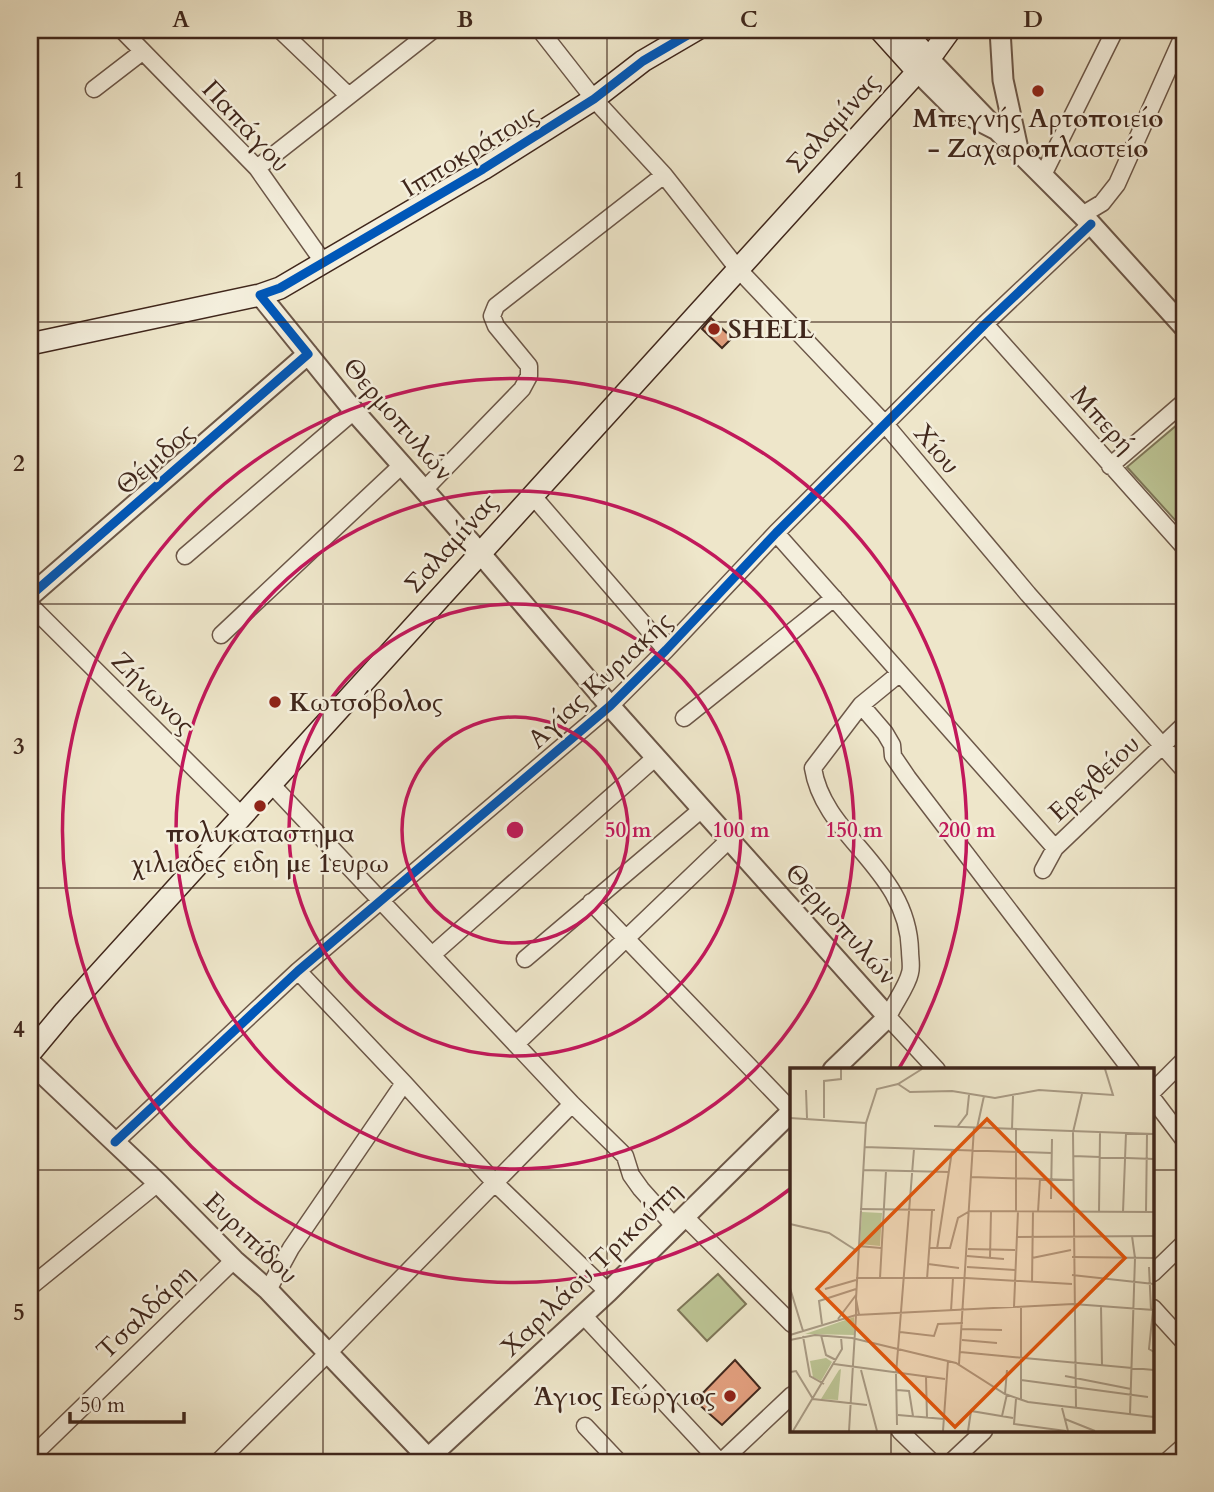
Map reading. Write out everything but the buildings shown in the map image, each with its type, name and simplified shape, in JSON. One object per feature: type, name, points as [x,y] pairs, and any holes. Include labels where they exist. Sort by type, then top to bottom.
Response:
[{"type":"main road","name":"Ιπποκράτους","points":[[30,344],[260,295],[280,288],[482,169],[594,99],[643,61],[696,30]]},
{"type":"main road","points":[[880,30],[923,65]]},
{"type":"main road","points":[[904,30],[923,65]]},
{"type":"main road","name":"Σαλαμίνας","points":[[30,1053],[531,495],[923,65],[950,30]]},
{"type":"street","name":"Παπάγου","points":[[122,30],[257,168],[324,263]]},
{"type":"street","points":[[280,30],[349,96]]},
{"type":"street","points":[[257,168],[433,30]]},
{"type":"street","name":"Χίου","points":[[540,30],[594,99],[664,175],[738,269],[885,424],[1028,594],[1184,770]]},
{"type":"street","points":[[999,30],[1003,80],[1018,149]]},
{"type":"street","points":[[1044,175],[1115,30]]},
{"type":"street","points":[[1167,30],[1184,36]]},
{"type":"street","name":"Αγίας Κυριακής","points":[[115,1142],[298,971],[610,706],[776,533],[1102,204],[1117,184],[1184,36]]},
{"type":"street","points":[[94,89],[142,52]]},
{"type":"street","points":[[923,65],[954,108],[998,130],[1018,149],[1184,327]]},
{"type":"street","points":[[424,490],[522,389],[528,376],[530,366],[496,326],[492,316],[496,306],[664,175]]},
{"type":"street","name":"Θερμοπυλών","points":[[260,295],[354,411],[610,706],[888,1017]]},
{"type":"street","name":"Μπερή","points":[[985,324],[1184,547]]},
{"type":"street","name":"Θέμιδος","points":[[30,596],[308,354]]},
{"type":"street","points":[[1110,466],[1184,402]]},
{"type":"street","points":[[185,556],[354,411]]},
{"type":"street","points":[[221,635],[402,465]]},
{"type":"street","points":[[531,495],[666,650]]},
{"type":"street","points":[[776,533],[1055,848]]},
{"type":"street","points":[[684,718],[834,598]]},
{"type":"street","name":"Ζήνωνος","points":[[30,605],[242,816]]},
{"type":"street","points":[[835,1068],[888,1017],[910,973],[909,930],[901,906],[888,883],[820,797],[813,768],[861,705],[900,673]]},
{"type":"street","points":[[861,705],[885,733],[892,745],[893,756],[908,778],[1129,1068]]},
{"type":"street","name":"Ερεχθείου","points":[[1043,870],[1055,848],[1184,725]]},
{"type":"street","points":[[432,955],[656,757]]},
{"type":"street","points":[[271,784],[572,1104],[625,1156],[631,1175],[641,1189],[790,1322]]},
{"type":"street","points":[[525,959],[702,808]]},
{"type":"street","points":[[516,1044],[730,839]]},
{"type":"street","points":[[591,902],[790,1109]]},
{"type":"street","points":[[298,971],[496,1184],[608,1292]]},
{"type":"street","points":[[888,1017],[935,1068]]},
{"type":"street","points":[[1154,1090],[1184,1060]]},
{"type":"street","name":"Ευριπίδου","points":[[30,1062],[268,1290],[329,1352],[428,1461]]},
{"type":"street","points":[[268,1290],[291,1248],[404,1083]]},
{"type":"street","points":[[1154,1100],[1184,1140]]},
{"type":"street","points":[[218,1462],[496,1184],[572,1104]]},
{"type":"street","name":"Χαριλάου Τρικούπη","points":[[428,1461],[608,1292],[790,1113]]},
{"type":"street","points":[[30,1287],[158,1183]]},
{"type":"street","points":[[1154,1272],[1184,1243]]},
{"type":"street","name":"Τσαλδάρη","points":[[30,1458],[234,1260]]},
{"type":"street","points":[[1154,1309],[1184,1342]]},
{"type":"street","points":[[583,1315],[721,1462],[790,1397]]},
{"type":"street","points":[[585,1426],[619,1462]]},
{"type":"street","points":[[902,1432],[932,1462]]},
{"type":"street","points":[[951,1462],[983,1432]]},
{"type":"street","points":[[1166,1462],[1184,1446]]},
{"type":"green space","points":[[1184,419],[1184,530],[1127,467]]},
{"type":"green space","points":[[718,1274],[746,1304],[707,1341],[678,1310]]},
{"type":"cycle path","points":[[30,596],[308,354],[260,295],[280,288],[483,169],[594,99],[643,61],[696,30]]},
{"type":"cycle path","points":[[115,1142],[298,971],[610,706],[776,533],[985,324],[1091,224]]},
{"type":"place","name":"Μπεγνής Αρτοποιείο - Ζαχαροπλαστείο","points":[[1038,91]]},
{"type":"place","name":"SHELL","points":[[714,329]]},
{"type":"place","name":"Κωτσόβολος","points":[[275,702]]},
{"type":"place","name":"πολυκαταστημα χιλιαδες ειδη με 1ευρω","points":[[260,806]]},
{"type":"place","name":"Άγιος Γεώργιος","points":[[730,1396]]}]
